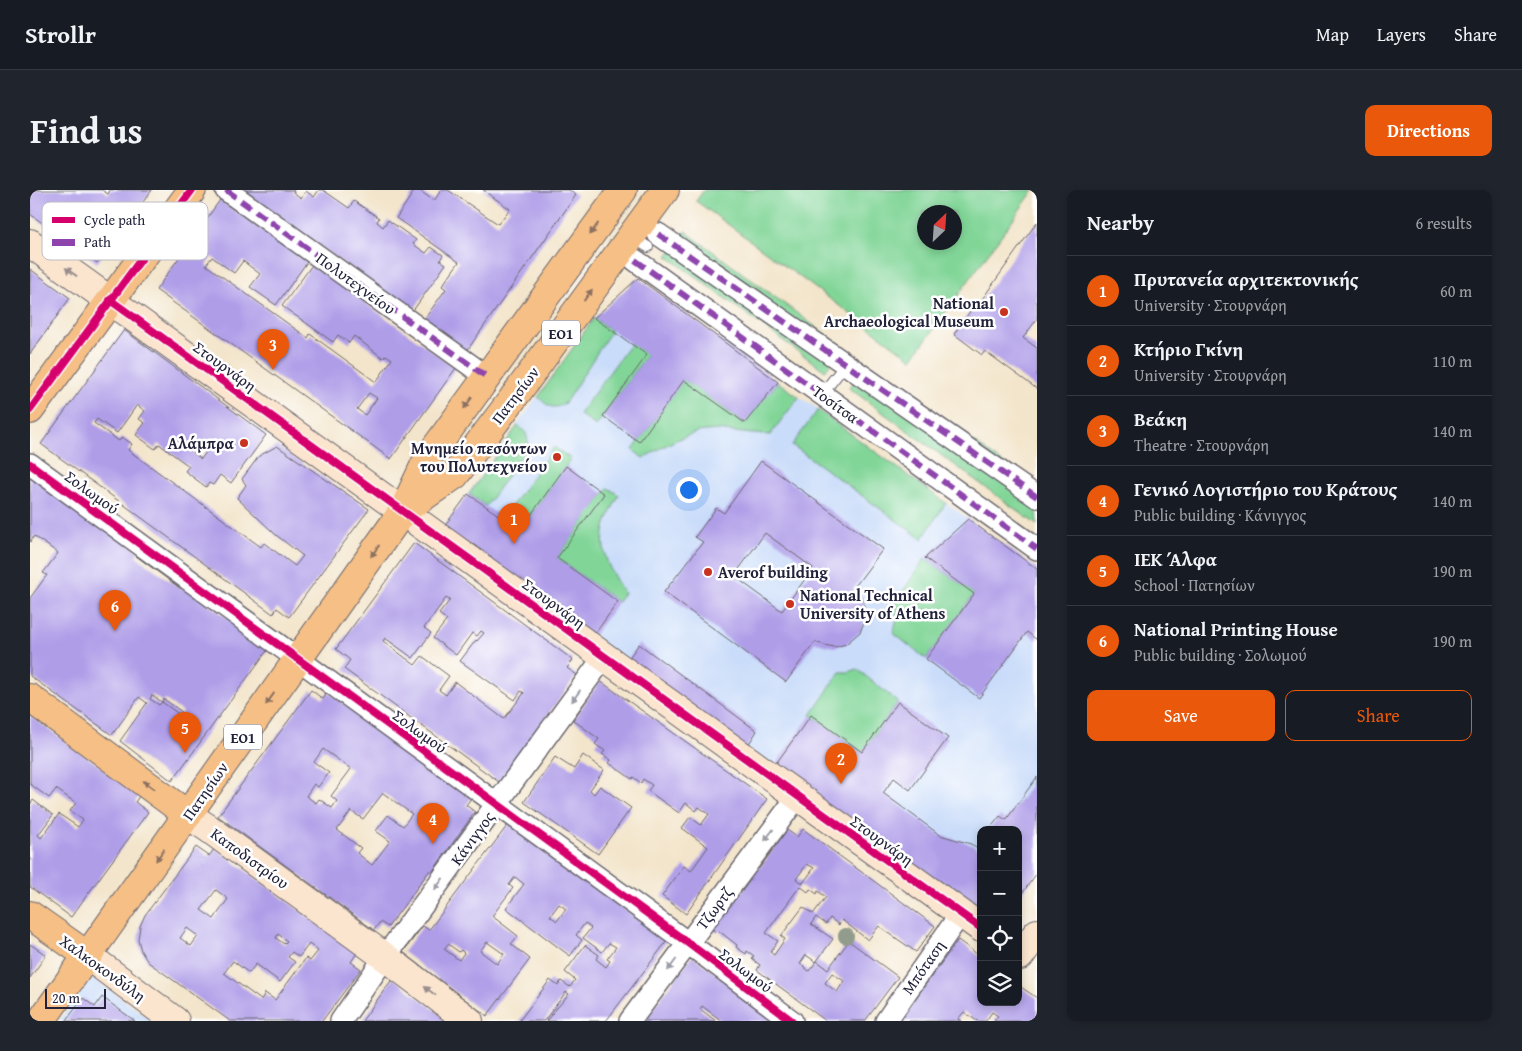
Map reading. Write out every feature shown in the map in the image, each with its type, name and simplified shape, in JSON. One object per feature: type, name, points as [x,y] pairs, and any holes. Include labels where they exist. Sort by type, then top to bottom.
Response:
[{"type":"main road","points":[[183,202],[192,190]]},
{"type":"main road","name":"Πατησίων","points":[[403,511],[455,474],[514,397],[643,244],[665,190]]},
{"type":"main road","name":"Πατησίων","points":[[41,1021],[403,511],[428,458],[487,377],[615,193]]},
{"type":"main road","name":"Στουρνάρη","points":[[30,243],[42,252]]},
{"type":"main road","name":"Στουρνάρη","points":[[54,260],[971,921]]},
{"type":"main road","points":[[30,410],[140,260]]},
{"type":"main road","name":"Καποδιστρίου","points":[[30,698],[385,957],[469,1021]]},
{"type":"main road","name":"Χαλκοκονδύλη","points":[[30,916],[88,956],[175,1021]]},
{"type":"main road","points":[[1025,960],[1037,933]]},
{"type":"street","name":"Πολυτεχνείου","points":[[226,190],[487,377]]},
{"type":"street","points":[[643,244],[845,364],[1037,497]]},
{"type":"street","name":"Τοσίτσα","points":[[643,244],[822,394],[1037,549]]},
{"type":"street","name":"Σολωμού","points":[[30,464],[688,943],[792,1021]]},
{"type":"street","name":"Κάνιγγος","points":[[341,1021],[385,957],[604,656]]},
{"type":"street","name":"Τζωρτζ","points":[[630,1021],[798,796]]},
{"type":"street","name":"Μπόταση","points":[[886,1021],[971,921]]},
{"type":"lane","points":[[822,394],[845,364]]},
{"type":"shaded area","name":"National Technical University of Athens","points":[[638,278],[1037,569],[1037,873],[1022,894],[1022,826],[977,826],[977,917],[441,531],[594,318]]},
{"type":"shaded area","points":[[91,977],[153,1021],[59,1021]]},
{"type":"green space","points":[[704,190],[1034,190],[912,359],[696,201]]},
{"type":"green space","points":[[685,231],[843,347],[825,371],[667,256]]},
{"type":"green space","points":[[594,318],[611,331],[565,403],[557,407],[548,405],[538,397]]},
{"type":"green space","points":[[631,343],[647,355],[596,426],[579,414]]},
{"type":"green space","points":[[867,364],[1037,488],[1037,525],[849,388]]},
{"type":"green space","points":[[684,379],[744,423],[778,382],[799,397],[770,435],[717,430],[697,432],[674,441],[643,458],[633,450]]},
{"type":"green space","points":[[818,410],[946,503],[922,539],[792,445]]},
{"type":"green space","points":[[518,425],[526,433],[529,446],[486,506],[469,494]]},
{"type":"green space","points":[[554,447],[571,459],[520,530],[503,518]]},
{"type":"green space","points":[[608,488],[619,495],[606,524],[603,543],[610,568],[624,593],[618,602],[557,558]]},
{"type":"green space","points":[[925,558],[974,594],[926,659],[893,633],[897,619],[895,603]]},
{"type":"green space","points":[[857,669],[898,702],[862,752],[811,715],[840,672],[849,672]]},
{"type":"building","points":[[30,190],[102,190],[108,194],[110,190],[152,190],[143,202],[42,202],[42,223],[30,214]]},
{"type":"building","points":[[240,190],[294,190],[293,192],[301,198],[306,191],[314,197],[319,190],[323,190],[349,208],[354,201],[379,218],[377,222],[383,227],[388,220],[416,240],[413,244],[426,253],[431,247],[443,255],[440,260],[446,264],[412,312]]},
{"type":"building","points":[[415,190],[419,190],[434,201],[441,190],[448,190],[498,224],[510,209],[483,190],[569,190],[576,195],[466,352],[423,321],[446,289],[442,286],[459,262],[396,218]]},
{"type":"building","points":[[220,200],[307,262],[276,305],[250,287],[260,274],[243,261],[234,273],[212,257],[206,265],[308,338],[310,334],[376,382],[392,359],[386,355],[383,358],[354,336],[349,343],[338,335],[333,342],[282,306],[312,265],[456,368],[391,459],[156,290],[177,260],[208,260],[208,217]],"holes":[[[369,393],[377,398],[365,415],[357,409]]]},
{"type":"building","name":"National Archaeological Museum","points":[[1037,222],[1037,319],[1023,338],[1037,348],[1037,389],[985,351],[982,355],[954,334],[976,303],[978,305]]},
{"type":"building","points":[[30,269],[70,298],[30,354]]},
{"type":"building","points":[[638,278],[778,382],[745,423],[684,380],[639,442],[603,416],[647,355],[594,318]]},
{"type":"building","points":[[124,330],[266,435],[231,483],[220,475],[213,485],[209,483],[206,487],[185,471],[189,466],[159,444],[155,449],[136,435],[145,423],[139,419],[145,411],[137,405],[117,433],[97,419],[94,423],[119,441],[122,437],[132,444],[128,450],[261,547],[264,543],[295,566],[303,556],[276,535],[237,498],[246,485],[242,479],[259,456],[277,446],[369,509],[289,617],[277,608],[273,614],[41,444]],"holes":[[[198,440],[209,448],[201,459],[190,450]]]},
{"type":"building","name":"Averof building","points":[[761,461],[883,549],[853,589],[861,597],[864,605],[863,625],[860,632],[846,644],[835,647],[815,642],[786,682],[664,592],[703,542],[695,537],[716,508],[724,513]],"holes":[[[765,533],[813,568],[782,611],[734,576]]]},
{"type":"building","points":[[566,466],[604,494],[557,558],[618,602],[591,639],[441,531],[468,494],[520,530]]},
{"type":"building","points":[[30,471],[139,551],[136,556],[181,589],[184,586],[269,648],[172,781],[120,741],[147,703],[139,697],[112,735],[30,676],[30,598],[47,575],[43,573],[58,553],[34,536],[30,542]],"holes":[[[152,695],[162,702],[159,705],[150,699]],[[164,699],[182,712],[180,715],[162,702]]]},
{"type":"building","points":[[968,519],[1037,569],[1037,640],[1027,632],[979,698],[926,659],[974,594],[925,558]]},
{"type":"building","points":[[414,543],[573,660],[567,668],[577,675],[499,782],[344,669],[350,660],[336,649]],"holes":[[[446,598],[450,600],[439,614],[447,620],[433,638],[456,655],[472,633],[477,636],[481,631],[484,633],[476,640],[460,661],[515,700],[521,691],[524,693],[504,719],[455,682],[446,695],[439,690],[449,676],[422,656],[415,665],[383,641],[385,638],[413,658],[431,633],[424,628]]]},
{"type":"building","points":[[639,644],[757,731],[745,750],[625,663]]},
{"type":"building","points":[[600,681],[767,799],[686,914],[662,896],[684,866],[691,871],[708,847],[682,828],[690,817],[701,825],[709,814],[699,807],[696,811],[686,803],[679,813],[648,791],[652,785],[643,779],[641,783],[633,777],[632,779],[609,763],[611,760],[602,754],[605,751],[595,744],[599,739],[573,720]]},
{"type":"building","points":[[311,690],[323,699],[328,692],[472,797],[466,805],[475,812],[432,872],[430,870],[388,927],[380,922],[374,930],[218,816]],"holes":[[[323,749],[351,769],[331,796],[337,801],[332,808],[319,799],[316,803],[306,796],[314,784],[318,787],[329,773],[314,762]],[[383,793],[412,814],[403,826],[388,815],[376,831],[390,841],[372,865],[357,853],[361,848],[337,830],[351,811],[363,819]]]},
{"type":"building","points":[[898,702],[948,738],[910,790],[894,778],[883,793],[940,835],[971,844],[977,849],[977,917],[772,769],[811,715],[862,752]]},
{"type":"building","points":[[30,716],[140,795],[135,802],[148,812],[71,917],[30,887],[30,805],[33,800],[53,815],[38,835],[41,838],[59,814],[78,827],[83,820],[70,811],[76,803],[56,789],[49,798],[30,784]]},
{"type":"building","points":[[583,755],[604,770],[590,790],[594,794],[600,786],[631,808],[598,854],[524,802],[555,757],[574,769]]},
{"type":"building","points":[[1037,777],[1037,873],[1022,894],[1022,826],[992,826],[1000,816],[1006,820]]},
{"type":"building","points":[[510,822],[667,941],[606,1021],[546,1021],[569,994],[566,992],[544,1021],[519,1021],[550,980],[558,986],[561,981],[570,987],[575,980],[565,972],[585,945],[599,955],[596,959],[606,967],[610,961],[607,959],[616,947],[609,943],[602,952],[583,938],[591,928],[585,923],[576,935],[582,940],[570,956],[506,908],[524,884],[515,877],[509,885],[513,888],[492,916],[518,936],[511,944],[530,959],[487,1016],[403,952],[423,926],[429,930]],"holes":[[[559,904],[566,909],[557,921],[550,916]],[[487,942],[504,954],[497,964],[480,951]],[[448,944],[459,952],[461,950],[464,953],[459,960],[444,949]]]},
{"type":"building","points":[[803,829],[935,926],[916,952],[879,926],[868,940],[842,920],[839,925],[830,918],[826,924],[816,917],[811,924],[833,939],[816,962],[806,955],[800,964],[809,971],[817,961],[828,969],[849,941],[898,977],[865,1021],[826,1021],[757,970],[760,965],[752,959],[754,956],[747,951],[746,954],[719,931],[717,933],[711,928],[732,904],[730,902],[738,892],[740,894],[751,879],[748,878],[756,867],[759,869],[787,830],[797,837]],"holes":[[[807,864],[814,868],[803,883],[796,879]],[[800,886],[808,892],[810,889],[817,894],[818,891],[826,897],[813,914],[803,907],[781,936],[785,939],[774,955],[770,952],[778,941],[766,933]],[[832,973],[844,981],[837,992],[825,983]]]},
{"type":"building","points":[[196,847],[209,856],[215,848],[357,953],[351,962],[361,969],[322,1021],[230,1021],[148,962],[141,951],[138,939],[140,926],[145,915]],"holes":[[[216,890],[228,899],[214,919],[201,910]],[[187,928],[198,936],[191,946],[180,938]],[[278,934],[287,941],[284,944],[276,938]],[[309,944],[318,951],[310,961],[306,958],[275,1000],[265,993],[261,1000],[224,973],[233,961],[249,973],[256,964],[280,982],[295,962],[288,957],[292,952],[299,957]]]},
{"type":"building","points":[[958,940],[977,954],[977,1006],[1022,1006],[1022,988],[1037,998],[1037,1021],[994,1021],[998,1016],[992,1012],[986,1021],[977,1021],[964,1012],[958,1019],[961,1021],[899,1021]]},
{"type":"building","points":[[30,944],[46,955],[30,978]]},
{"type":"building","points":[[692,956],[779,1021],[722,1021],[702,1006],[700,1009],[716,1021],[644,1021]]},
{"type":"building","points":[[393,978],[449,1021],[362,1021]]},
{"type":"building","points":[[102,997],[135,1021],[66,1021],[83,998],[95,1007]]},
{"type":"marked path","points":[[226,190],[487,377]]},
{"type":"marked path","points":[[658,234],[1037,497]]},
{"type":"marked path","points":[[635,260],[1037,549]]},
{"type":"cycle path","points":[[183,202],[192,190]]},
{"type":"cycle path","points":[[30,410],[140,260]]},
{"type":"cycle path","points":[[110,300],[977,925]]},
{"type":"cycle path","points":[[30,464],[688,943],[792,1021]]},
{"type":"place","name":"National Archaeological Museum","points":[[1004,312]]},
{"type":"place","name":"Βεάκη","points":[[273,370]]},
{"type":"place","name":"Αλάμπρα","points":[[244,443]]},
{"type":"place","name":"Μνημείο πεσόντων του Πολυτεχνείου","points":[[557,457]]},
{"type":"place","name":"Πρυτανεία αρχιτεκτονικής","points":[[514,544]]},
{"type":"place","name":"Averof building","points":[[708,572]]},
{"type":"place","name":"National Technical University of Athens","points":[[790,604]]},
{"type":"place","name":"National Printing House","points":[[115,631]]},
{"type":"place","name":"ΙΕΚ Άλφα","points":[[185,753]]},
{"type":"place","name":"Κτήριο Γκίνη","points":[[841,784]]},
{"type":"place","name":"Γενικό Λογιστήριο του Κράτους","points":[[433,844]]}]
